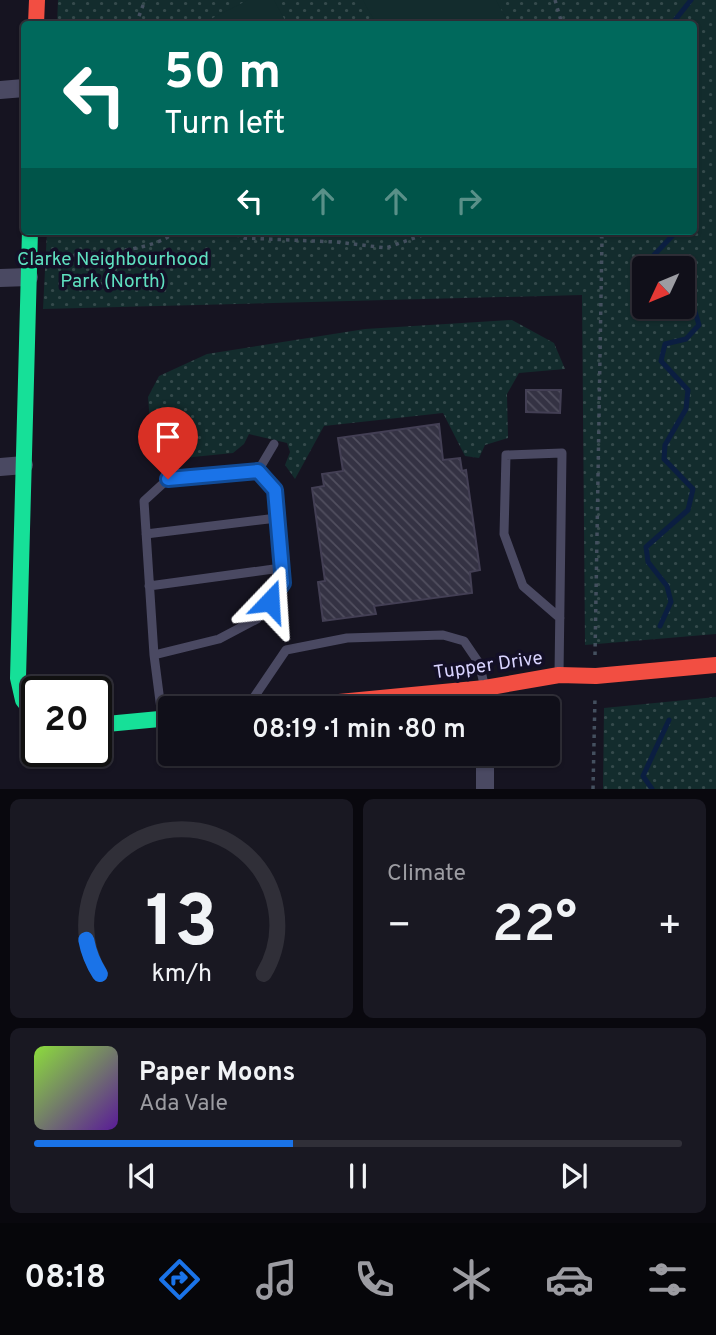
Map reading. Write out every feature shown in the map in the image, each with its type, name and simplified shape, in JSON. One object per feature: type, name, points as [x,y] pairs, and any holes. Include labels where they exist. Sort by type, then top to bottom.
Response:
[{"type":"street","points":[[36,21],[37,0]]},
{"type":"street","points":[[0,90],[21,88]]},
{"type":"street","points":[[21,698],[18,678],[30,235]]},
{"type":"street","points":[[0,278],[29,276]]},
{"type":"street","points":[[0,467],[24,465]]},
{"type":"street","name":"Tupper Drive","points":[[402,696],[485,688],[559,675],[596,676],[716,665]]},
{"type":"street","points":[[485,688],[485,696]]},
{"type":"street","points":[[112,723],[158,719]]},
{"type":"street","points":[[485,766],[485,789]]},
{"type":"lane","points":[[258,471],[274,444]]},
{"type":"lane","points":[[559,675],[560,618],[562,453],[506,455],[504,534],[523,586],[560,618]]},
{"type":"lane","points":[[154,655],[219,639],[257,619],[283,583],[275,490],[258,471]]},
{"type":"lane","points":[[162,696],[154,655],[144,500],[168,479],[258,471]]},
{"type":"lane","points":[[146,534],[277,518]]},
{"type":"lane","points":[[149,586],[281,568]]},
{"type":"lane","points":[[255,696],[286,650],[347,638],[443,635],[464,640],[479,663],[485,688]]},
{"type":"path","points":[[137,21],[145,0]]},
{"type":"path","points":[[555,0],[561,21]]},
{"type":"path","points":[[58,255],[129,250],[172,235]]},
{"type":"path","points":[[236,235],[244,239],[337,242],[386,248],[423,235]]},
{"type":"path","points":[[593,789],[600,235]]},
{"type":"green space","name":"Clarke Neighbourhood Park (North)","points":[[58,0],[716,0],[716,634],[585,645],[582,295],[43,309],[47,235],[697,235],[697,21],[57,21]]},
{"type":"green space","points":[[248,0],[274,0],[285,21],[207,21]]},
{"type":"green space","points":[[363,0],[496,0],[507,21],[374,21]]},
{"type":"green space","points":[[512,320],[554,343],[565,369],[519,373],[507,394],[508,438],[485,445],[479,458],[465,456],[443,413],[324,426],[295,479],[285,465],[290,452],[287,443],[249,434],[244,444],[233,453],[153,461],[148,397],[159,376],[207,354],[365,329]]},
{"type":"green space","points":[[716,697],[716,789],[603,789],[604,708]]},
{"type":"building","points":[[526,390],[561,390],[560,413],[526,412]]},
{"type":"building","points":[[439,424],[443,460],[460,458],[462,471],[466,470],[480,570],[470,572],[472,593],[374,606],[376,614],[323,621],[318,582],[325,581],[312,488],[324,486],[322,474],[343,471],[338,438]]},
{"type":"waterway","points":[[674,21],[691,0]]},
{"type":"waterway","points":[[654,256],[673,235]]},
{"type":"waterway","points":[[660,626],[671,602],[667,586],[648,562],[646,547],[688,510],[693,489],[664,459],[665,445],[686,409],[688,390],[661,361],[665,344],[686,339],[699,325],[695,312]]},
{"type":"waterway","points":[[652,789],[643,776],[669,720]]},
{"type":"traffic: fast","points":[[21,691],[18,678],[30,235]]},
{"type":"traffic: fast","points":[[112,723],[158,719]]},
{"type":"traffic: jam","points":[[36,21],[37,0]]},
{"type":"traffic: jam","points":[[402,696],[485,688],[559,675],[596,676],[716,665]]},
{"type":"route","points":[[168,479],[258,471],[275,490],[283,583],[270,601]]}]
